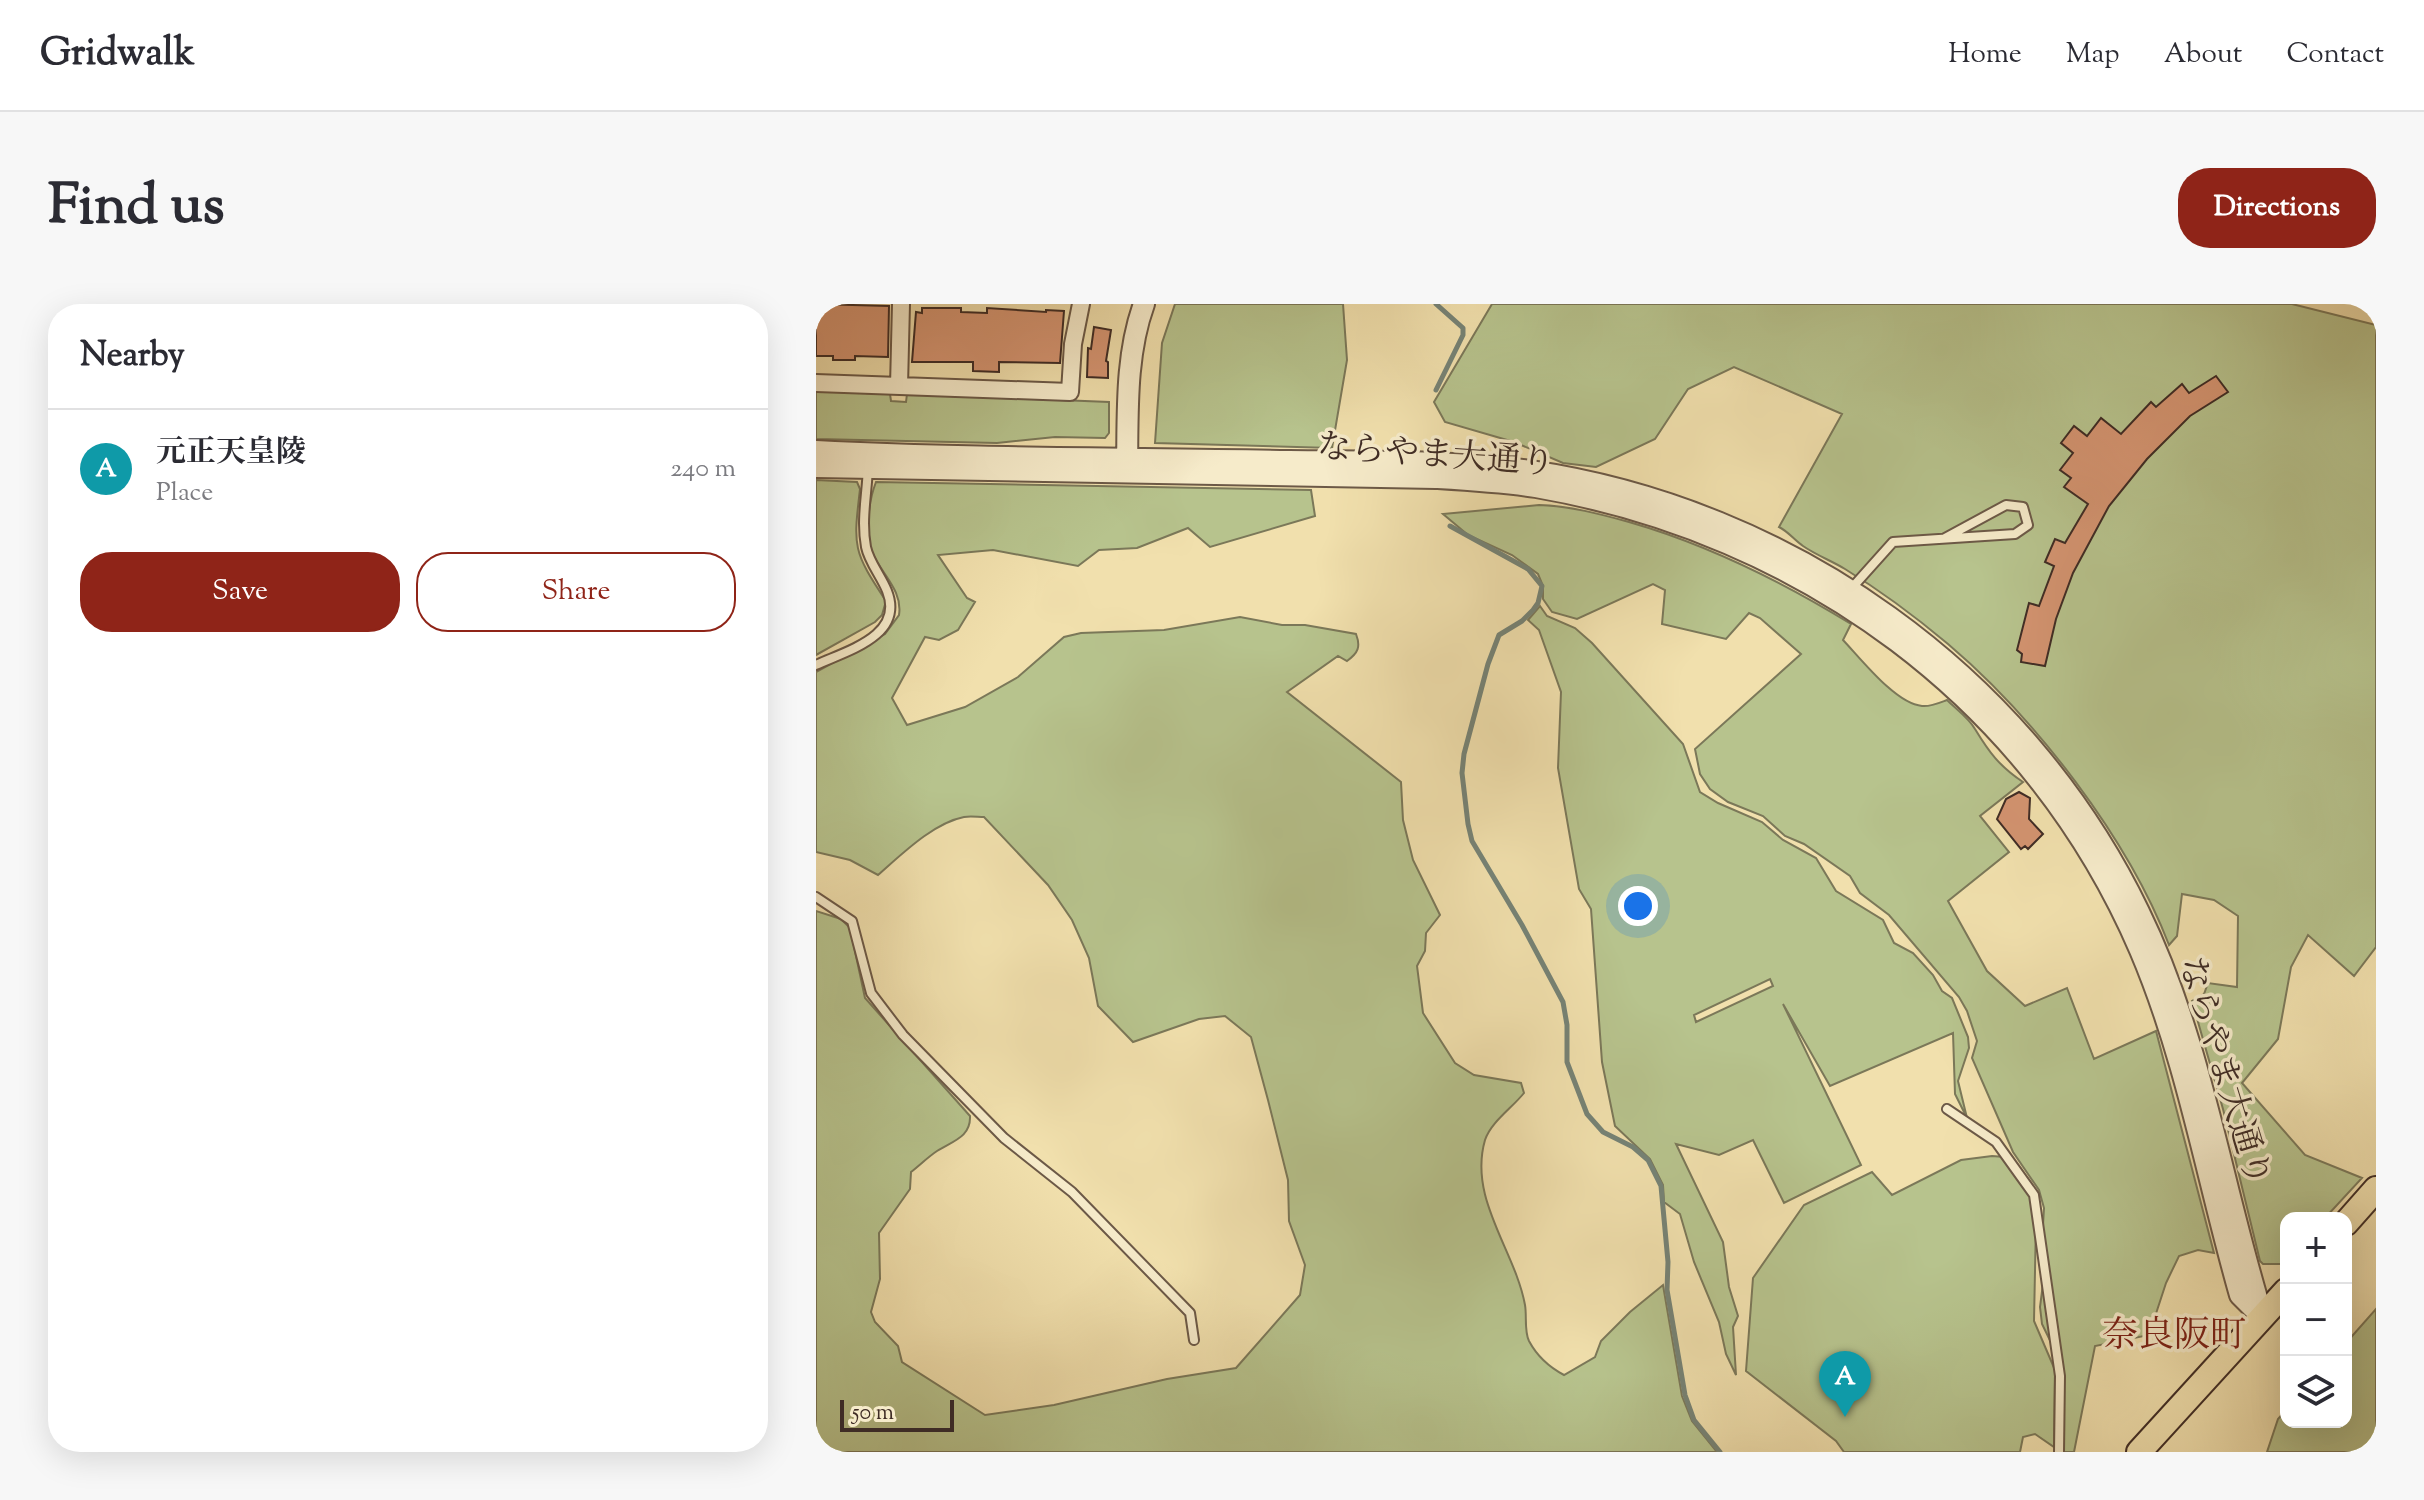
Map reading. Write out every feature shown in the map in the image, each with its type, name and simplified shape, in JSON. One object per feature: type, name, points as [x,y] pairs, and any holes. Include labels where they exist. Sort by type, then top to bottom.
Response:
[{"type":"main road","points":[[2352,1216],[2376,1189]]},
{"type":"main road","points":[[2139,1452],[2280,1298]]},
{"type":"street","points":[[899,386],[901,304]]},
{"type":"street","points":[[816,383],[1070,392],[1073,344],[1081,304]]},
{"type":"street","points":[[1127,466],[1129,385],[1135,338],[1144,304]]},
{"type":"street","name":"ならやま大通り","points":[[816,451],[868,461]]},
{"type":"street","name":"ならやま大通り","points":[[816,467],[868,461],[1332,469],[1576,479],[1652,498],[1718,522],[1796,558],[1850,590],[1925,643],[2005,717],[2079,809],[2123,879],[2180,1010],[2263,1318]]},
{"type":"street","name":"ならやま大通り","points":[[1484,474],[1642,511],[1758,556],[1860,613],[1933,669],[1994,728],[2065,816],[2091,856],[2140,950],[2185,1081],[2240,1295],[2263,1318]]},
{"type":"lane","points":[[816,665],[874,638],[887,626],[891,607],[888,593],[866,550],[863,519],[868,461]]},
{"type":"lane","points":[[1850,590],[1893,542],[2015,534],[2028,525],[2023,507],[2006,505],[1945,538]]},
{"type":"lane","points":[[816,897],[852,921],[871,993],[903,1035],[1004,1138],[1072,1192],[1190,1313],[1194,1340]]},
{"type":"lane","points":[[1947,1109],[1996,1142],[2034,1195],[2060,1376],[2059,1452]]},
{"type":"green space","points":[[1175,304],[1343,304],[1347,360],[1332,448],[1155,443],[1162,343]]},
{"type":"green space","points":[[1492,304],[2292,304],[2376,325],[2376,947],[2354,976],[2308,935],[2291,967],[2278,1039],[2242,1083],[2305,1155],[2362,1178],[2331,1212],[2280,1212],[2280,1264],[2263,1264],[2260,1261],[2223,1109],[2192,1001],[2204,994],[2208,983],[2237,987],[2238,916],[2214,900],[2182,894],[2177,936],[2169,945],[2151,904],[2104,822],[2076,782],[2013,707],[1948,644],[1911,615],[1858,577],[1803,546],[1779,527],[1842,414],[1734,367],[1688,389],[1655,439],[1596,467],[1563,463],[1514,442],[1445,422],[1434,402]]},
{"type":"green space","points":[[816,391],[890,394],[891,401],[906,402],[907,394],[1109,402],[1109,433],[1105,438],[1055,437],[997,443],[816,439]]},
{"type":"green space","points":[[816,480],[857,482],[860,489],[856,524],[858,548],[867,571],[886,601],[882,615],[875,622],[816,655]]},
{"type":"green space","points":[[876,482],[1311,490],[1315,516],[1210,547],[1188,528],[1137,548],[1099,550],[1078,566],[993,550],[938,555],[967,598],[975,602],[958,630],[939,640],[925,637],[892,698],[907,725],[965,707],[1018,677],[1064,637],[1081,633],[1164,630],[1240,617],[1356,634],[1358,646],[1351,658],[1347,661],[1338,656],[1287,692],[1401,782],[1403,820],[1413,860],[1440,915],[1426,933],[1425,951],[1417,966],[1423,1013],[1455,1063],[1474,1075],[1521,1083],[1524,1093],[1488,1133],[1481,1162],[1488,1204],[1520,1285],[1529,1341],[1544,1361],[1564,1375],[1595,1357],[1601,1341],[1663,1285],[1682,1396],[1692,1421],[1717,1452],[816,1452],[816,911],[841,919],[850,928],[865,998],[970,1116],[964,1134],[911,1172],[910,1189],[879,1233],[880,1279],[871,1312],[875,1322],[898,1346],[902,1362],[985,1415],[1054,1405],[1167,1379],[1236,1368],[1300,1295],[1305,1265],[1289,1221],[1288,1180],[1251,1037],[1225,1016],[1199,1019],[1133,1042],[1098,1006],[1089,958],[1072,920],[1048,885],[984,817],[964,817],[941,826],[878,875],[850,860],[816,852],[816,672],[885,634],[899,615],[895,590],[876,560],[868,536],[868,517]]},
{"type":"green space","points":[[1539,505],[1596,513],[1659,531],[1744,566],[1825,608],[1851,624],[1843,640],[1890,689],[1901,698],[1922,706],[1947,700],[1969,721],[1995,758],[2023,782],[1980,816],[2009,852],[1948,901],[1987,971],[2025,1006],[2067,988],[2094,1059],[2156,1031],[2214,1253],[2198,1250],[2179,1256],[2166,1283],[2149,1335],[2095,1346],[2074,1452],[2063,1452],[2060,1361],[2042,1324],[2044,1208],[2039,1190],[2013,1152],[1972,1058],[1977,1041],[1967,1011],[1959,997],[1889,915],[1860,893],[1850,876],[1804,844],[1785,836],[1763,816],[1728,802],[1710,789],[1700,774],[1695,749],[1801,654],[1760,618],[1749,613],[1726,639],[1662,624],[1665,590],[1653,584],[1577,619],[1552,612],[1543,599],[1543,586],[1538,574],[1512,555],[1468,535],[1443,514]]},
{"type":"green space","points":[[1540,606],[1547,616],[1575,628],[1592,643],[1683,744],[1700,792],[1762,822],[1783,840],[1816,858],[1836,891],[1883,920],[1894,943],[1913,953],[1933,975],[1942,991],[1952,998],[1968,1037],[1969,1048],[1958,1081],[1967,1118],[1955,1094],[1953,1033],[1830,1086],[1783,1004],[1861,1165],[1784,1203],[1753,1140],[1719,1155],[1676,1144],[1723,1242],[1729,1287],[1738,1316],[1733,1327],[1736,1375],[1726,1354],[1719,1322],[1694,1262],[1680,1214],[1664,1202],[1663,1185],[1650,1159],[1615,1126],[1602,1062],[1591,909],[1579,889],[1558,768],[1561,692],[1539,630],[1528,620]],"holes":[[[1770,979],[1773,986],[1696,1022],[1694,1015]]]},
{"type":"green space","points":[[2005,1157],[2033,1196],[2036,1221],[2034,1321],[2055,1370],[2054,1447],[2035,1434],[2023,1437],[2020,1452],[1844,1452],[1836,1441],[1746,1371],[1753,1278],[1804,1205],[1872,1172],[1892,1195],[1961,1160]]},
{"type":"green space","points":[[2376,1309],[2376,1452],[2267,1452],[2280,1417],[2280,1428],[2352,1428],[2352,1336]]},
{"type":"building","points":[[816,304],[889,306],[888,357],[855,356],[855,360],[833,360],[833,356],[816,356]]},
{"type":"building","points":[[922,308],[961,308],[961,312],[987,313],[987,308],[1064,311],[1060,363],[999,362],[999,372],[973,371],[973,362],[912,362],[916,312],[922,313]]},
{"type":"building","points":[[1094,327],[1111,330],[1106,361],[1108,378],[1087,377],[1088,348],[1091,349]]},
{"type":"building","points":[[2216,376],[2228,392],[2190,416],[2147,459],[2109,506],[2073,573],[2056,619],[2045,666],[2021,662],[2022,654],[2017,650],[2029,603],[2039,606],[2054,566],[2045,562],[2055,539],[2065,543],[2088,504],[2064,487],[2071,478],[2060,470],[2073,453],[2061,443],[2074,426],[2087,436],[2101,418],[2121,434],[2151,402],[2156,407],[2182,384],[2189,393]]},
{"type":"building","points":[[2019,792],[2030,798],[2029,819],[2043,834],[2028,849],[2025,846],[2021,849],[1997,819],[2006,799]]},
{"type":"waterway","points":[[1436,304],[1463,328],[1463,335],[1436,390]]},
{"type":"waterway","points":[[1450,526],[1528,569],[1542,586],[1533,610],[1499,635],[1488,664],[1464,754],[1462,773],[1468,824],[1472,841],[1563,1002],[1567,1025],[1567,1062],[1587,1114],[1603,1132],[1633,1147],[1648,1160],[1661,1186],[1668,1262],[1667,1290],[1685,1395],[1694,1420],[1720,1452]]},
{"type":"place","name":"元正天皇陵","points":[[1845,1417]]},
{"type":"district","name":"奈良阪町","points":[[2174,1333]]}]
